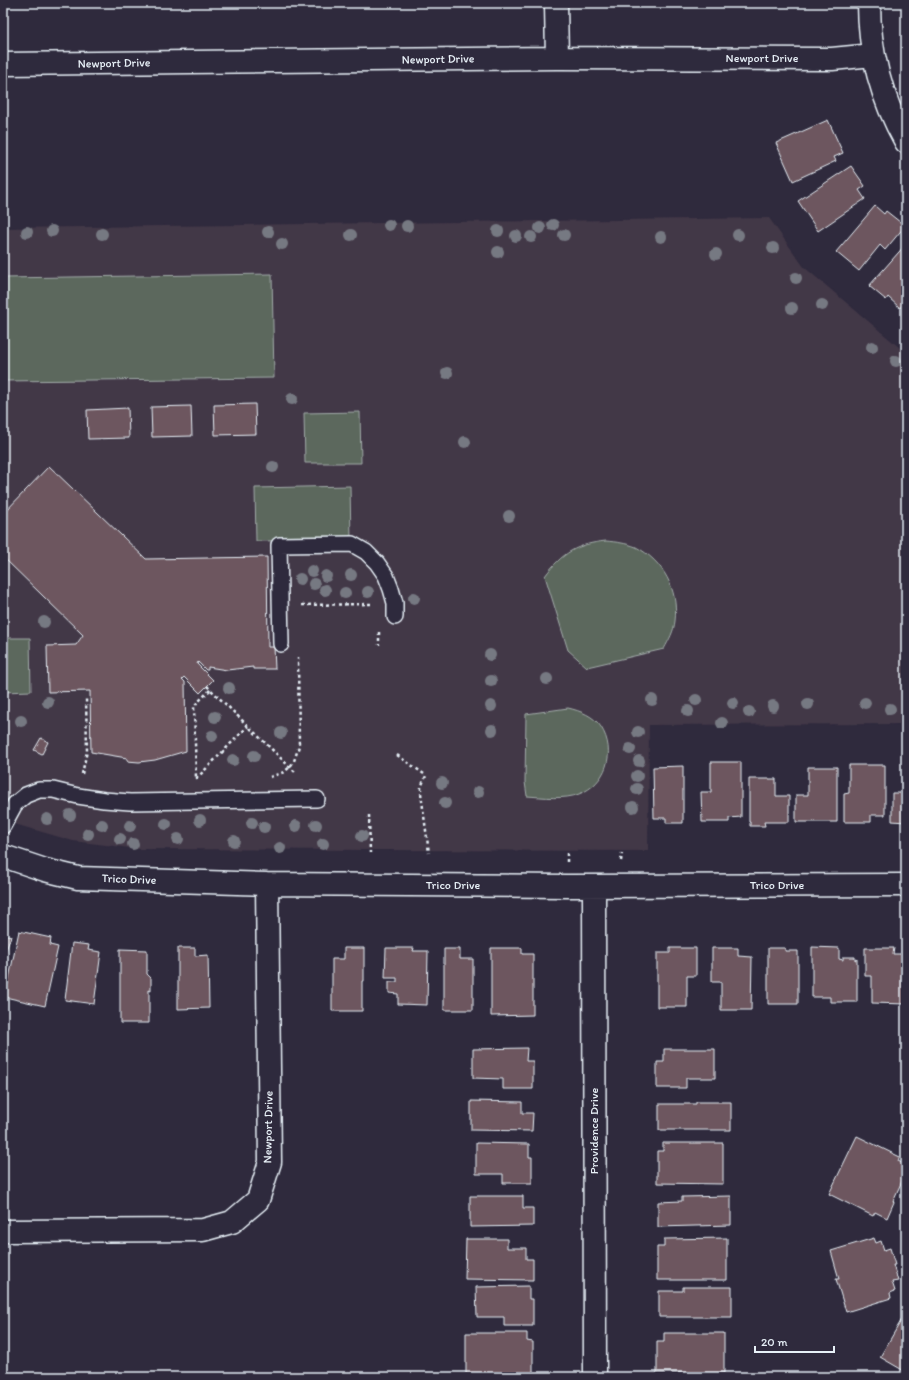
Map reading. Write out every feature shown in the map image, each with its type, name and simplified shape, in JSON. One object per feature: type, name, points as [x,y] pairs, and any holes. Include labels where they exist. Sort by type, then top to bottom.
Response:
[{"type":"street","points":[[556,3],[557,58]]},
{"type":"street","points":[[869,3],[869,25],[873,55],[885,97],[906,142]]},
{"type":"street","name":"Newport Drive","points":[[3,64],[557,58],[832,59],[873,55]]},
{"type":"street","name":"Trico Drive","points":[[3,856],[45,870],[78,878],[267,884],[594,886],[906,885]]},
{"type":"street","name":"Newport Drive","points":[[3,1231],[203,1230],[232,1222],[258,1200],[270,1162],[267,884]]},
{"type":"street","name":"Providence Drive","points":[[594,886],[594,1377]]},
{"type":"lane","points":[[280,644],[279,545],[352,544],[366,552],[377,563],[386,576],[392,589],[395,617]]},
{"type":"lane","points":[[3,826],[15,804],[26,795],[39,790],[53,790],[91,798],[130,802],[317,799]]},
{"type":"path","points":[[297,605],[378,604]]},
{"type":"path","points":[[379,628],[379,645]]},
{"type":"path","points":[[269,778],[284,772],[290,767],[300,746],[298,652]]},
{"type":"path","points":[[207,686],[295,772]]},
{"type":"path","points":[[196,779],[194,706],[210,690]]},
{"type":"path","points":[[82,774],[87,751],[86,697]]},
{"type":"path","points":[[196,779],[248,726]]},
{"type":"path","points":[[397,755],[426,776],[421,787],[421,793],[430,853]]},
{"type":"path","points":[[76,772],[89,775]]},
{"type":"path","points":[[188,779],[203,779]]},
{"type":"path","points":[[369,815],[370,853]]},
{"type":"shaded area","points":[[769,218],[804,267],[906,353],[906,724],[649,725],[648,851],[138,849],[73,841],[3,820],[3,228]]},
{"type":"green space","points":[[272,274],[274,378],[3,381],[3,278]]},
{"type":"green space","points":[[360,412],[361,463],[305,463],[304,413]]},
{"type":"green space","points":[[350,486],[351,540],[256,541],[255,488]]},
{"type":"green space","points":[[606,541],[636,547],[646,553],[661,568],[672,588],[676,609],[674,625],[664,649],[587,667],[568,650],[545,576],[558,561],[571,551],[587,544]]},
{"type":"green space","points":[[3,638],[30,638],[31,691],[3,692]]},
{"type":"green space","points":[[568,708],[587,714],[601,727],[606,737],[608,747],[608,757],[602,775],[596,783],[588,789],[573,796],[553,798],[527,796],[525,782],[526,714]]},
{"type":"building","points":[[828,120],[843,153],[834,157],[836,161],[793,181],[776,143]]},
{"type":"building","points":[[851,166],[865,186],[859,190],[865,199],[818,231],[798,201]]},
{"type":"building","points":[[875,206],[884,214],[886,211],[905,226],[885,250],[880,245],[859,271],[836,252]]},
{"type":"building","points":[[906,244],[906,300],[900,308],[888,297],[886,300],[869,286]]},
{"type":"building","points":[[255,404],[256,434],[215,435],[214,405]]},
{"type":"building","points":[[191,406],[192,436],[152,437],[151,407]]},
{"type":"building","points":[[128,408],[129,438],[88,439],[87,410]]},
{"type":"building","points":[[49,466],[146,559],[267,557],[268,647],[274,647],[275,669],[253,669],[253,667],[227,670],[208,667],[208,670],[206,670],[198,662],[197,664],[213,680],[200,693],[184,677],[182,679],[185,682],[186,751],[155,760],[139,762],[127,761],[127,758],[91,752],[90,691],[48,692],[47,646],[76,645],[83,635],[3,557],[3,514]]},
{"type":"building","points":[[41,738],[48,742],[42,754],[34,750]]},
{"type":"building","points":[[711,762],[741,762],[741,817],[729,818],[729,822],[702,822],[701,792],[711,792]]},
{"type":"building","points":[[849,765],[885,765],[885,815],[871,815],[871,822],[844,822],[844,794],[849,793]]},
{"type":"building","points":[[683,766],[683,823],[666,823],[666,818],[654,818],[653,767]]},
{"type":"building","points":[[903,766],[906,766],[906,822],[892,821],[892,793],[903,793]]},
{"type":"building","points":[[808,767],[837,767],[837,822],[796,822],[796,795],[808,795]]},
{"type":"building","points":[[749,779],[776,779],[776,796],[789,796],[789,822],[764,822],[765,826],[750,826]]},
{"type":"building","points":[[19,931],[51,938],[50,945],[58,947],[45,1006],[5,997]]},
{"type":"building","points":[[3,934],[11,936],[3,959]]},
{"type":"building","points":[[72,943],[89,945],[88,950],[101,952],[94,1004],[65,1000]]},
{"type":"building","points":[[812,947],[839,948],[839,959],[843,960],[843,957],[855,957],[855,960],[857,959],[857,1002],[830,1002],[830,997],[812,997]]},
{"type":"building","points":[[178,948],[195,948],[195,956],[208,955],[209,1008],[178,1009]]},
{"type":"building","points":[[344,948],[364,948],[362,1011],[332,1011],[332,959],[344,959]]},
{"type":"building","points":[[386,948],[414,948],[413,951],[428,951],[427,1005],[398,1004],[398,994],[389,993],[389,982],[397,982],[397,978],[385,978]]},
{"type":"building","points":[[491,948],[522,948],[522,954],[533,954],[533,1015],[491,1016]]},
{"type":"building","points":[[670,948],[696,948],[696,976],[687,976],[687,1007],[657,1007],[657,953],[670,953]]},
{"type":"building","points":[[712,948],[738,948],[738,956],[752,957],[751,1010],[721,1010],[721,982],[712,982]]},
{"type":"building","points":[[768,948],[785,948],[785,951],[798,951],[798,1004],[768,1004]]},
{"type":"building","points":[[865,948],[894,948],[893,954],[906,954],[906,1004],[872,1003],[872,976],[865,976]]},
{"type":"building","points":[[120,949],[147,950],[147,974],[151,978],[151,991],[149,990],[149,1023],[120,1023]]},
{"type":"building","points":[[444,949],[460,949],[460,959],[473,959],[473,1010],[444,1010]]},
{"type":"building","points":[[527,1048],[526,1061],[533,1061],[533,1089],[503,1089],[503,1079],[473,1078],[473,1049]]},
{"type":"building","points":[[664,1049],[715,1049],[715,1078],[686,1078],[686,1088],[657,1088],[657,1062],[664,1062]]},
{"type":"building","points":[[471,1101],[522,1102],[522,1113],[533,1113],[532,1131],[471,1130]]},
{"type":"building","points":[[696,1102],[731,1102],[731,1130],[659,1130],[659,1104],[696,1104]]},
{"type":"building","points":[[857,1136],[900,1157],[898,1161],[906,1165],[906,1179],[904,1182],[902,1181],[887,1218],[875,1212],[873,1216],[829,1194]]},
{"type":"building","points":[[476,1143],[529,1144],[529,1157],[532,1157],[532,1183],[503,1183],[503,1174],[476,1174]]},
{"type":"building","points":[[663,1143],[723,1143],[723,1184],[657,1183],[657,1151],[663,1151]]},
{"type":"building","points":[[470,1196],[523,1196],[523,1208],[533,1208],[533,1226],[470,1227]]},
{"type":"building","points":[[731,1196],[731,1225],[658,1227],[658,1202],[682,1201],[682,1197]]},
{"type":"building","points":[[727,1238],[727,1280],[657,1280],[657,1247],[664,1247],[664,1239]]},
{"type":"building","points":[[874,1238],[876,1243],[881,1241],[884,1250],[890,1248],[898,1281],[892,1282],[895,1291],[890,1293],[891,1298],[846,1312],[836,1279],[839,1279],[831,1251]]},
{"type":"building","points":[[466,1239],[507,1239],[507,1248],[526,1248],[526,1259],[533,1259],[533,1280],[465,1279]]},
{"type":"building","points":[[529,1286],[529,1299],[533,1299],[533,1326],[504,1326],[504,1317],[477,1317],[476,1287]]},
{"type":"building","points":[[683,1287],[732,1287],[732,1317],[659,1317],[659,1291],[683,1291]]},
{"type":"building","points":[[905,1314],[906,1315],[906,1372],[880,1357]]},
{"type":"building","points":[[466,1333],[527,1333],[527,1341],[533,1342],[533,1374],[466,1374]]},
{"type":"building","points":[[664,1333],[724,1333],[724,1373],[657,1373],[657,1342],[664,1342]]}]
